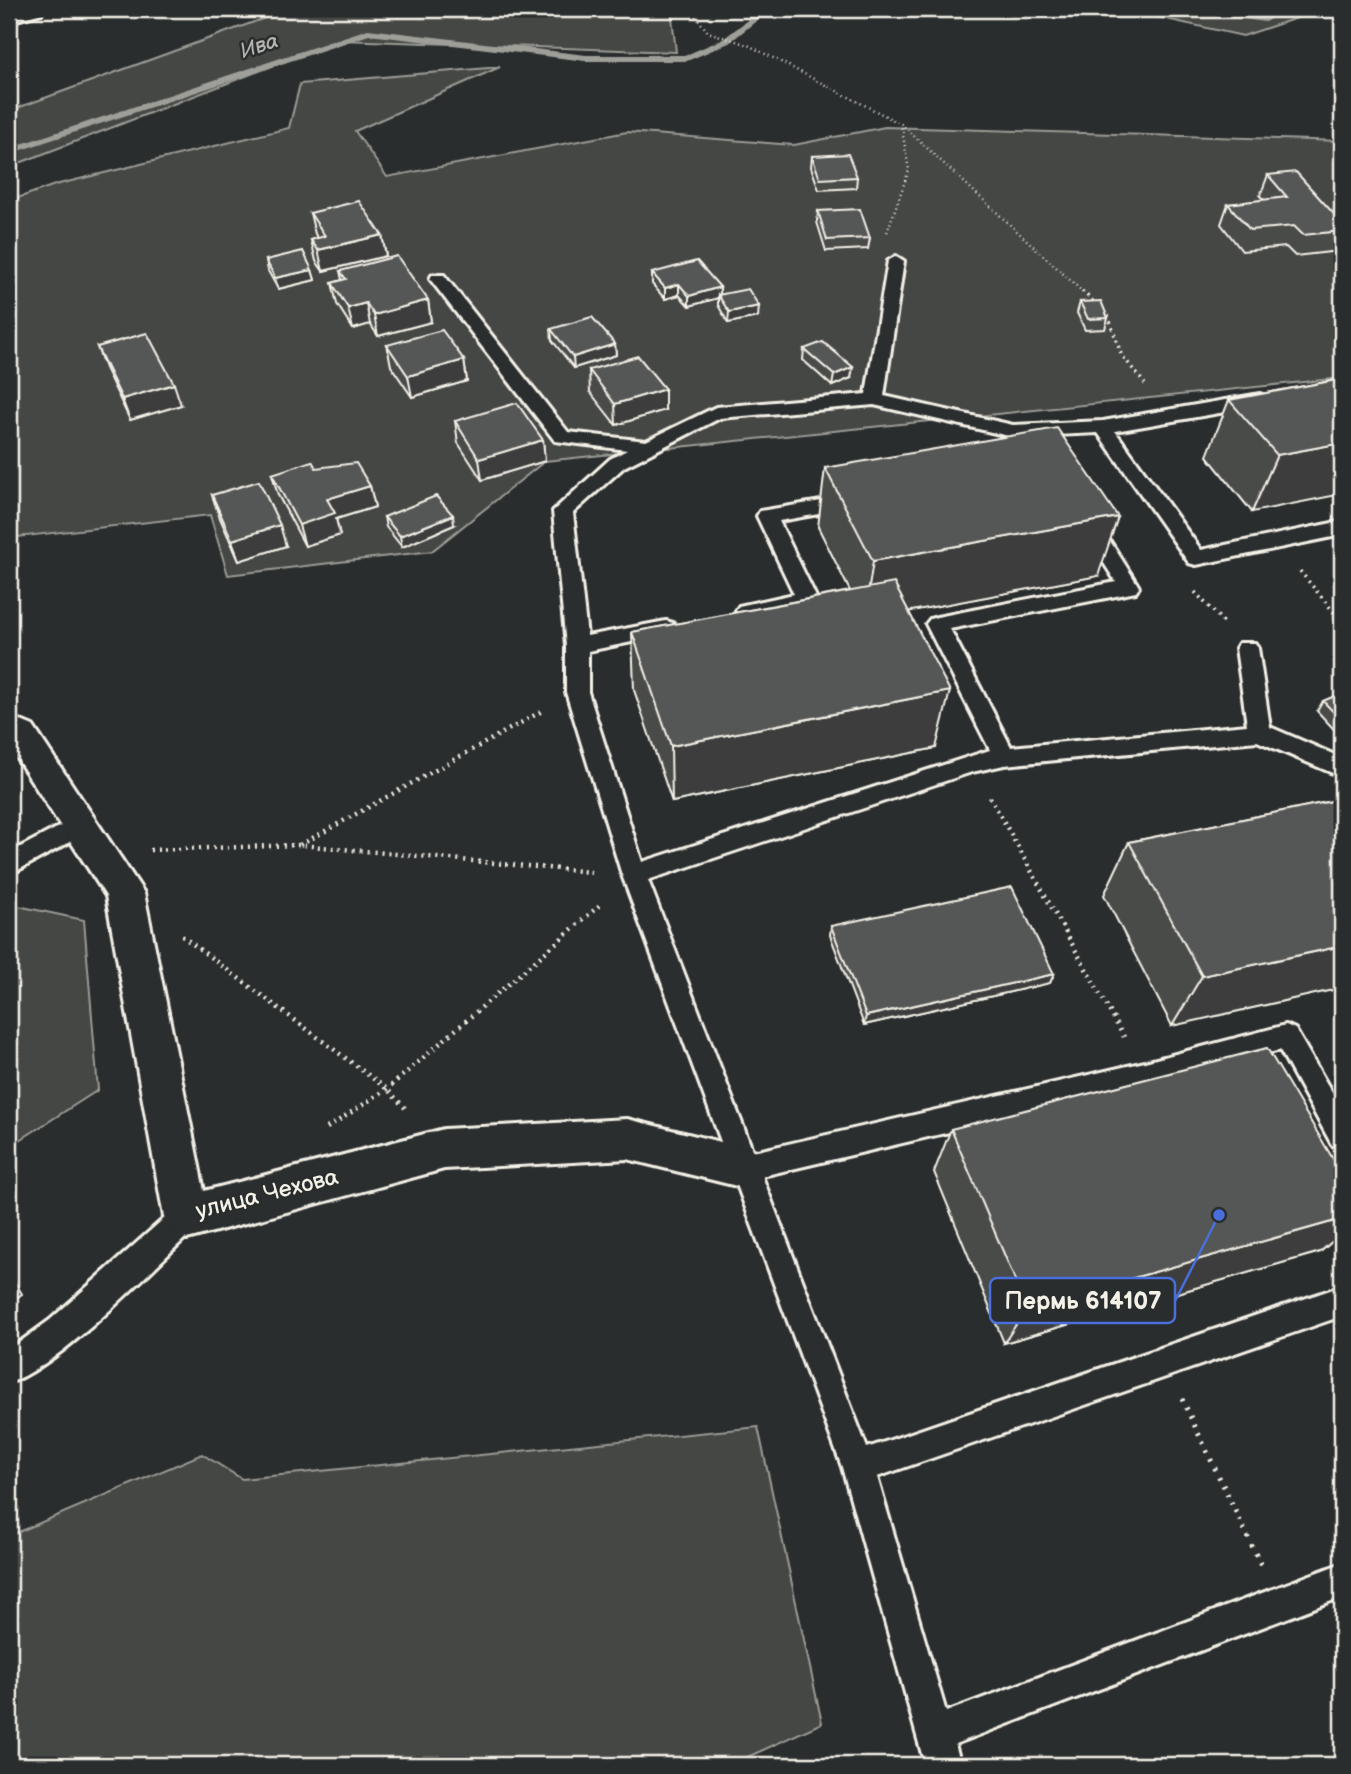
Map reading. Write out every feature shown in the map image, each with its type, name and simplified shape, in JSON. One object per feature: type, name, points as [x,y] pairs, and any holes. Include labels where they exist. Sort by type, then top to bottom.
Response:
[{"type":"street","points":[[9,16],[35,9]]},
{"type":"street","name":"улица Чехова","points":[[9,729],[20,735],[125,893],[187,1217],[444,1149],[627,1139],[745,1167]]},
{"type":"lane","points":[[874,399],[896,261]]},
{"type":"lane","points":[[438,279],[562,438],[648,447]]},
{"type":"lane","points":[[1276,397],[1103,427],[1013,430],[874,399],[716,413],[617,463],[563,511],[577,646],[577,692],[634,875],[858,1467],[939,1750],[1279,1604],[1342,1580]]},
{"type":"lane","points":[[1103,427],[1196,558],[1342,528]]},
{"type":"lane","points":[[726,615],[807,599],[767,516],[876,498]]},
{"type":"lane","points":[[1004,756],[937,624],[1129,587],[1081,512]]},
{"type":"lane","points":[[577,646],[685,624]]},
{"type":"lane","points":[[1247,648],[1259,732]]},
{"type":"lane","points":[[634,875],[971,763],[1004,756],[1259,732],[1342,768]]},
{"type":"lane","points":[[9,865],[89,839]]},
{"type":"lane","points":[[745,1167],[1145,1074],[1286,1037],[1342,1136]]},
{"type":"lane","points":[[9,1368],[61,1331],[187,1217]]},
{"type":"lane","points":[[858,1467],[1342,1301]]},
{"type":"path","points":[[690,9],[708,32],[748,45],[901,124],[1108,315],[1121,354]]},
{"type":"path","points":[[884,238],[909,170],[901,124]]},
{"type":"path","points":[[1196,558],[1186,583],[1247,648]]},
{"type":"path","points":[[1328,605],[1342,622]]},
{"type":"path","points":[[300,845],[577,692]]},
{"type":"path","points":[[971,763],[1145,1074]]},
{"type":"path","points":[[89,839],[300,845],[634,875]]},
{"type":"path","points":[[317,1134],[387,1089],[634,875]]},
{"type":"path","points":[[125,893],[387,1089],[444,1149]]},
{"type":"path","points":[[1164,1362],[1279,1604]]},
{"type":"shaded area","points":[[290,9],[671,9],[676,52],[340,40],[9,167],[9,111]]},
{"type":"shaded area","points":[[1121,9],[1324,9],[1243,36]]},
{"type":"shaded area","points":[[500,67],[355,131],[387,177],[627,132],[794,145],[885,127],[1342,141],[1342,378],[545,461],[432,551],[228,575],[210,515],[9,538],[9,201],[55,185],[289,128],[300,84]]},
{"type":"shaded area","points":[[18,906],[84,920],[98,1090],[9,1147],[9,933]]},
{"type":"shaded area","points":[[758,1427],[822,1723],[730,1765],[9,1765],[9,1536],[202,1454],[242,1479]]},
{"type":"building","points":[[848,154],[857,177],[820,179],[812,156]]},
{"type":"building","points":[[1296,172],[1342,223],[1342,231],[1303,235],[1294,226],[1250,230],[1228,204],[1287,197],[1268,175]]},
{"type":"building","points":[[359,201],[382,235],[318,250],[311,240],[325,236],[310,213]]},
{"type":"building","points":[[860,209],[870,238],[827,240],[818,211]]},
{"type":"building","points":[[303,251],[312,270],[275,278],[266,260]]},
{"type":"building","points":[[397,256],[428,300],[374,315],[366,303],[348,308],[332,283],[346,279],[340,271]]},
{"type":"building","points":[[697,261],[720,287],[689,296],[679,284],[665,288],[652,273]]},
{"type":"building","points":[[748,289],[759,306],[729,312],[718,295]]},
{"type":"building","points":[[1101,301],[1108,318],[1088,319],[1080,302]]},
{"type":"building","points":[[592,317],[615,344],[573,357],[551,329]]},
{"type":"building","points":[[442,330],[464,360],[408,376],[387,345]]},
{"type":"building","points":[[147,333],[174,384],[122,399],[97,347]]},
{"type":"building","points":[[823,342],[853,367],[834,375],[804,349]]},
{"type":"building","points":[[638,356],[665,389],[615,404],[589,370]]},
{"type":"building","points":[[1342,379],[1342,443],[1277,455],[1229,400]]},
{"type":"building","points":[[517,403],[543,440],[479,459],[455,421]]},
{"type":"building","points":[[1057,428],[1118,517],[873,561],[825,468]]},
{"type":"building","points":[[312,461],[316,468],[356,463],[370,486],[327,499],[335,513],[299,525],[272,474]]},
{"type":"building","points":[[259,481],[280,525],[232,540],[212,495]]},
{"type":"building","points":[[436,496],[453,515],[400,536],[384,517]]},
{"type":"building","points":[[894,583],[950,691],[671,746],[632,632]]},
{"type":"building","points":[[1342,693],[1342,721],[1323,701]]},
{"type":"building","points":[[1342,799],[1342,946],[1202,976],[1129,842]]},
{"type":"building","points":[[1012,887],[1054,974],[866,1016],[831,926]]},
{"type":"building","points":[[1267,1048],[1342,1174],[1342,1219],[1027,1308],[951,1129]]},
{"type":"waterway","name":"Ива","points":[[9,151],[368,32],[586,58],[687,58],[726,41],[767,9]]},
{"type":"waterway","name":"Ива","points":[[1175,9],[1265,19],[1284,9]]},
{"type":"place","name":"Пермь 614107","points":[[1219,1215]]}]
